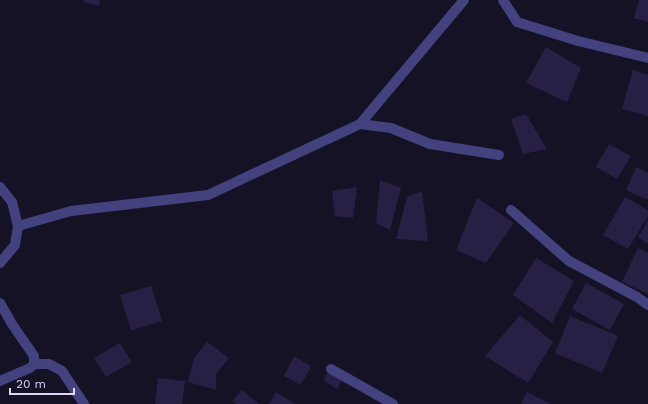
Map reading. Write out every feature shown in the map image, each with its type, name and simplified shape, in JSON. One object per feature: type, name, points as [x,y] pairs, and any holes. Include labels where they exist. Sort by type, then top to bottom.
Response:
[{"type":"street","points":[[18,226],[71,211],[208,195],[360,124],[464,0]]},
{"type":"street","points":[[503,0],[517,22],[578,41],[648,58]]},
{"type":"street","points":[[360,124],[391,128],[430,144],[499,155]]},
{"type":"street","points":[[0,187],[12,202],[18,226],[15,245],[0,263]]},
{"type":"street","points":[[511,210],[569,261],[637,296],[648,304]]},
{"type":"street","points":[[0,303],[12,324],[34,356],[34,364]]},
{"type":"street","points":[[0,381],[30,368],[34,364],[49,364],[62,371],[84,404]]},
{"type":"street","points":[[331,369],[393,404]]},
{"type":"building","points":[[84,0],[100,0],[99,6],[84,2]]},
{"type":"building","points":[[639,0],[648,0],[648,22],[634,18]]},
{"type":"building","points":[[546,47],[581,68],[567,102],[526,83]]},
{"type":"building","points":[[633,70],[648,75],[648,116],[622,109]]},
{"type":"building","points":[[526,114],[547,149],[523,154],[511,119]]},
{"type":"building","points":[[609,144],[631,156],[617,179],[596,167]]},
{"type":"building","points":[[636,167],[648,173],[648,200],[626,190]]},
{"type":"building","points":[[380,180],[401,188],[390,230],[376,223]]},
{"type":"building","points":[[357,187],[353,218],[335,216],[332,191]]},
{"type":"building","points":[[422,191],[428,241],[396,239],[407,197]]},
{"type":"building","points":[[625,197],[648,210],[648,216],[628,249],[603,235]]},
{"type":"building","points":[[477,198],[514,223],[486,263],[456,250]]},
{"type":"building","points":[[648,220],[648,244],[638,237]]},
{"type":"building","points":[[638,248],[648,253],[648,294],[622,282]]},
{"type":"building","points":[[536,258],[574,281],[552,323],[513,295]]},
{"type":"building","points":[[586,283],[624,304],[610,330],[572,309]]},
{"type":"building","points":[[151,286],[162,321],[131,330],[120,295]]},
{"type":"building","points":[[520,315],[553,342],[528,383],[485,356]]},
{"type":"building","points":[[570,316],[618,336],[602,373],[555,353]]},
{"type":"building","points":[[207,342],[229,358],[216,374],[216,390],[188,382],[194,358]]},
{"type":"building","points":[[120,343],[132,362],[106,377],[94,358]]},
{"type":"building","points":[[294,356],[311,366],[301,385],[284,376]]},
{"type":"building","points":[[329,370],[343,379],[337,389],[323,380]]},
{"type":"building","points":[[158,378],[185,381],[182,404],[155,404]]},
{"type":"building","points":[[242,390],[259,404],[236,404],[232,401]]},
{"type":"building","points":[[276,392],[295,404],[269,404]]},
{"type":"building","points":[[527,392],[551,404],[521,404]]}]
